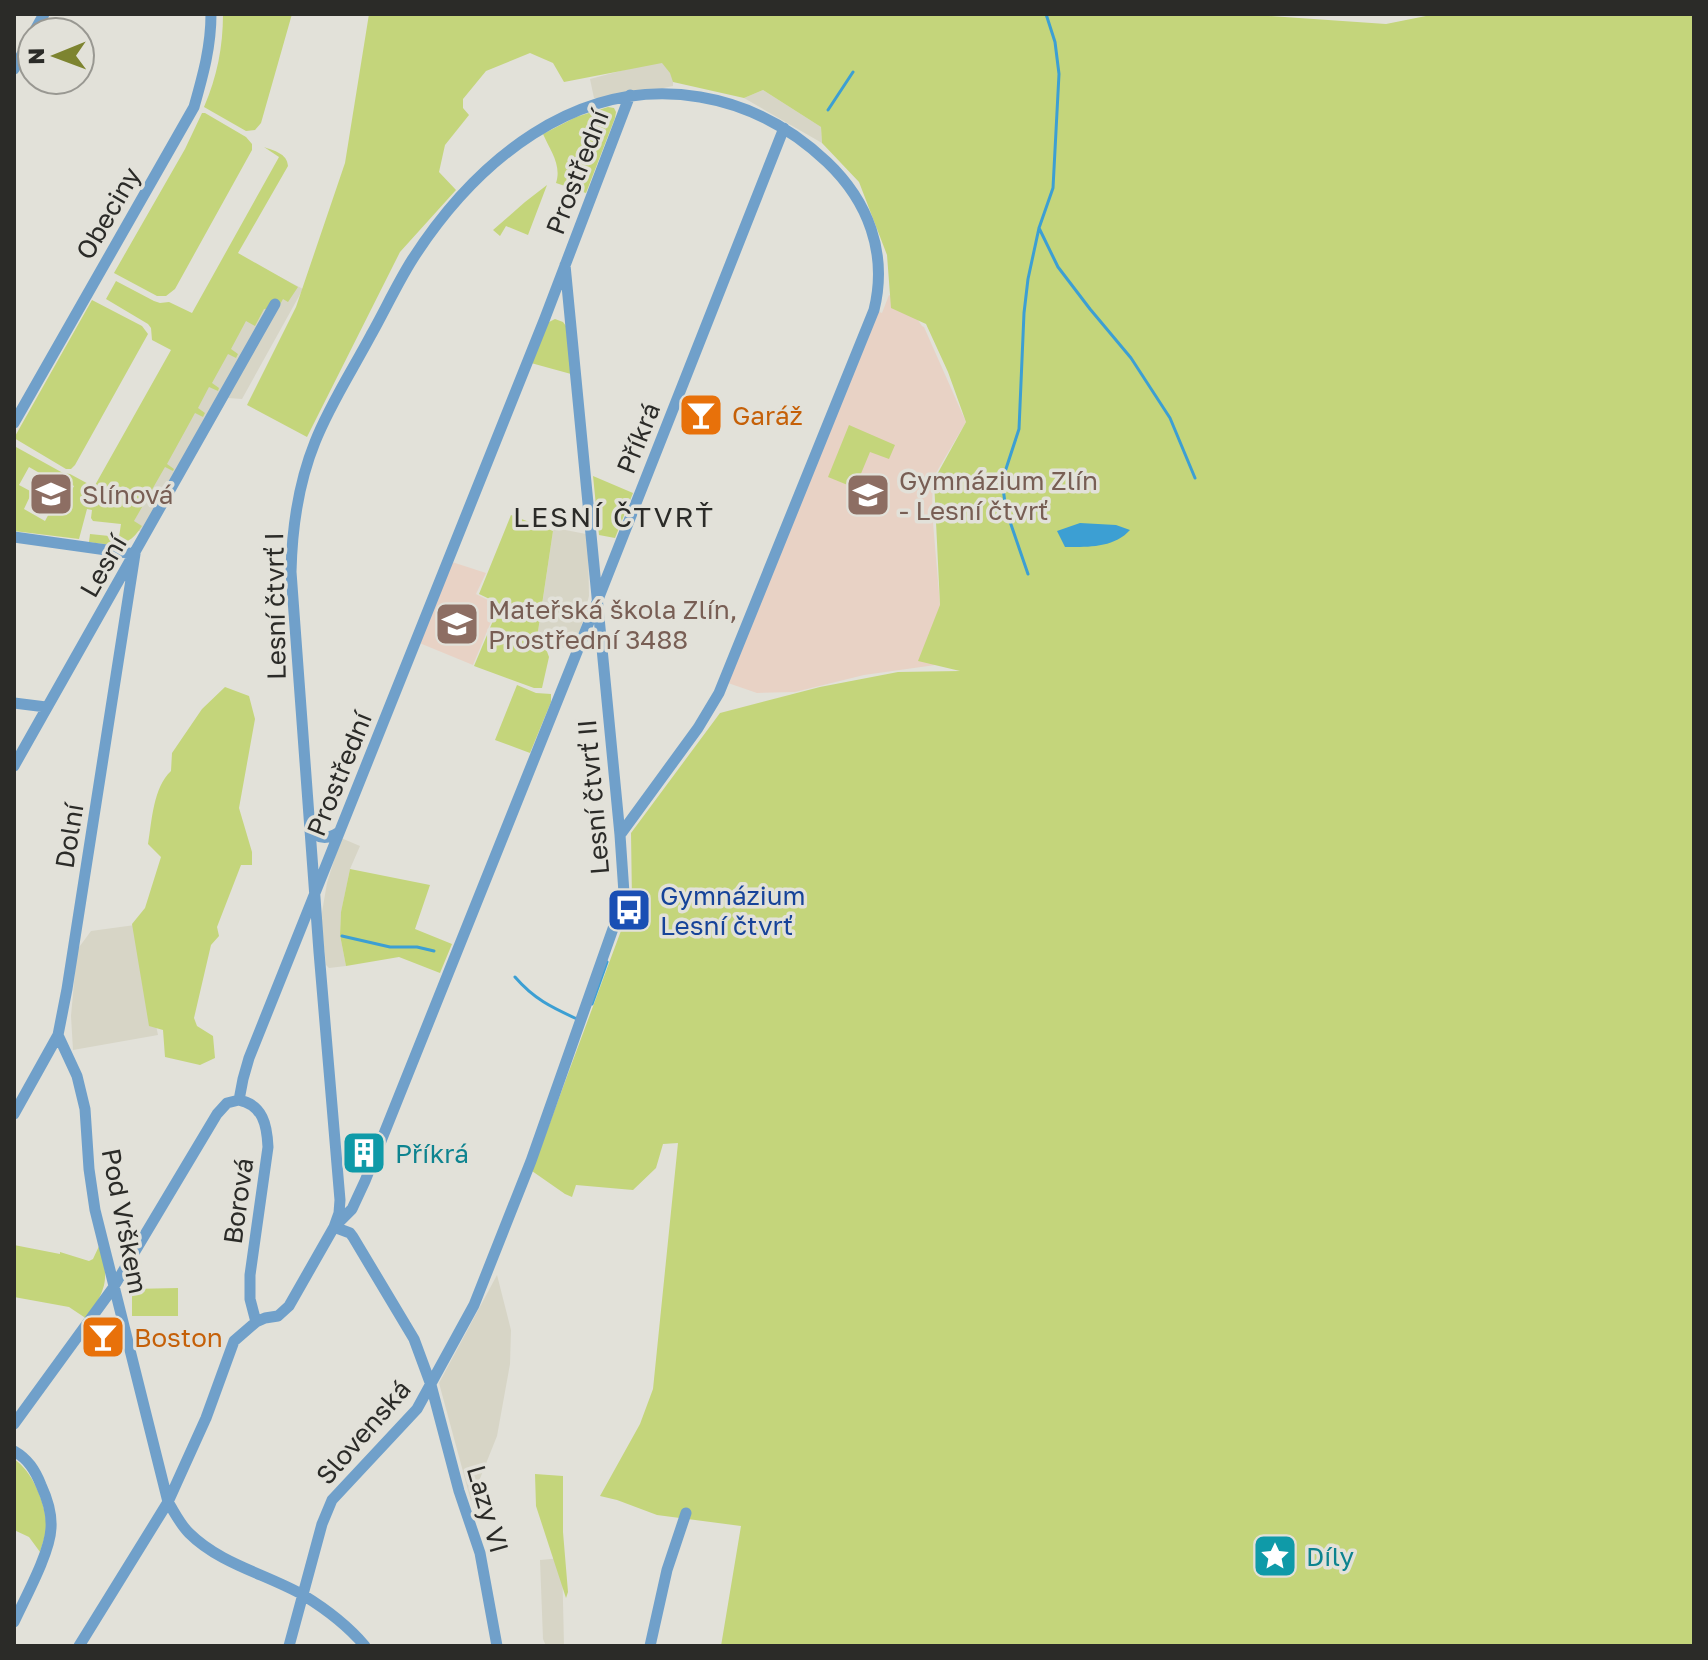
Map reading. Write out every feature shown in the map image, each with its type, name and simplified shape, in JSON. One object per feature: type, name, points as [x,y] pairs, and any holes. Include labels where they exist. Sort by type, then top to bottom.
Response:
[{"type":"street","name":"Obeciny","points":[[14,423],[194,107],[210,43],[211,14]]},
{"type":"street","name":"Lesní čtvrť I","points":[[334,1227],[339,1213],[339,1175],[319,952],[291,554],[297,505],[315,442],[410,263],[459,199],[504,154],[537,130],[572,112],[630,95],[659,92],[711,99],[748,110],[784,128],[830,165],[859,200],[875,238],[879,268],[874,310],[719,693],[698,728],[620,835]]},
{"type":"street","name":"Prostřední","points":[[239,1100],[249,1058],[545,318],[630,95]]},
{"type":"street","name":"Příkrá","points":[[79,1646],[168,1502],[201,1432],[231,1345],[256,1322],[278,1316],[289,1306],[334,1227],[352,1209],[784,128]]},
{"type":"street","name":"Lesní čtvrť II","points":[[431,1385],[474,1305],[526,1174],[624,893],[565,265]]},
{"type":"street","name":"Lesní","points":[[14,766],[275,304]]},
{"type":"street","points":[[545,318],[552,314],[559,315],[570,323]]},
{"type":"street","points":[[14,537],[135,554]]},
{"type":"street","name":"Dolní","points":[[14,1114],[58,1035],[135,554]]},
{"type":"street","points":[[14,703],[46,707]]},
{"type":"street","points":[[310,825],[313,833],[322,838],[339,832]]},
{"type":"street","points":[[294,946],[311,944],[319,952]]},
{"type":"street","name":"Pod Vrškem","points":[[58,1035],[77,1076],[85,1109],[95,1210],[168,1502],[182,1525],[202,1544],[304,1596],[350,1629],[365,1646]]},
{"type":"street","points":[[14,1424],[113,1288],[217,1114],[227,1103],[239,1100]]},
{"type":"street","name":"Borová","points":[[239,1100],[257,1108],[264,1119],[267,1133],[268,1147],[250,1275],[250,1299],[256,1322]]},
{"type":"street","points":[[339,1175],[347,1184],[365,1181]]},
{"type":"street","points":[[334,1227],[345,1230],[353,1237],[414,1339],[431,1385]]},
{"type":"street","name":"Slovenská","points":[[289,1646],[318,1538],[332,1500],[404,1425],[431,1385]]},
{"type":"street","name":"Lazy VI","points":[[431,1385],[459,1491],[480,1553],[497,1646]]},
{"type":"street","points":[[14,1451],[23,1456],[35,1472],[47,1500],[51,1524],[46,1549],[14,1622]]},
{"type":"street","points":[[650,1646],[667,1570],[686,1513]]},
{"type":"shaded area","points":[[673,57],[673,86],[617,98],[594,98],[590,79]]},
{"type":"shaded area","points":[[763,90],[821,127],[822,143],[744,98]]},
{"type":"shaded area","points":[[263,268],[303,289],[242,399],[228,398],[149,535],[139,531],[126,520]]},
{"type":"shaded area","name":"Gymnázium Zlín - Lesní čtvrť","points":[[889,295],[907,304],[924,327],[966,422],[933,478],[932,511],[940,605],[971,660],[864,675],[795,692],[757,693],[728,683],[877,311],[882,313]]},
{"type":"shaded area","points":[[555,528],[586,534],[588,544],[589,596],[578,639],[566,648],[545,646],[537,639]]},
{"type":"shaded area","name":"Mateřská škola Zlín, Prostřední 3488","points":[[449,561],[486,573],[476,594],[498,605],[473,665],[417,642]]},
{"type":"shaded area","points":[[341,838],[360,846],[350,869],[341,913],[340,935],[346,966],[329,968],[326,965],[321,918],[327,883]]},
{"type":"shaded area","points":[[135,925],[158,1035],[73,1050],[71,1016],[77,950],[91,931]]},
{"type":"shaded area","points":[[497,1275],[511,1330],[510,1364],[497,1436],[471,1501],[439,1383]]},
{"type":"shaded area","points":[[562,1558],[564,1646],[546,1646],[543,1639],[540,1560]]},
{"type":"green space","points":[[223,14],[292,14],[261,123],[255,130],[246,131],[204,107],[218,62]]},
{"type":"green space","points":[[369,14],[1241,14],[1386,24],[1436,14],[1694,14],[1694,1646],[721,1646],[741,1526],[657,1515],[600,1496],[640,1424],[653,1389],[678,1143],[663,1144],[656,1168],[633,1190],[576,1185],[572,1197],[532,1171],[632,901],[631,833],[720,713],[820,687],[898,672],[960,671],[918,661],[940,605],[934,480],[966,422],[926,324],[891,308],[887,255],[859,182],[822,143],[821,127],[763,90],[744,98],[673,82],[662,63],[564,82],[553,63],[530,53],[486,71],[463,99],[463,108],[469,115],[445,145],[439,172],[456,190],[400,252],[307,437],[247,405],[296,307],[345,163]]},
{"type":"green space","points":[[614,108],[615,118],[586,193],[556,183],[556,164],[543,134],[576,117]]},
{"type":"green space","points":[[202,113],[246,137],[252,144],[252,150],[175,289],[166,296],[157,296],[114,273],[185,149]]},
{"type":"green space","points":[[264,147],[283,155],[288,166],[238,253],[298,287],[288,302],[283,299],[277,310],[264,309],[255,326],[246,321],[231,349],[238,354],[236,358],[228,354],[212,383],[219,388],[218,391],[209,387],[198,408],[205,413],[203,417],[195,413],[167,464],[173,471],[165,467],[134,521],[142,526],[131,539],[119,544],[89,542],[90,534],[119,537],[121,524],[93,521],[92,510],[87,509],[79,539],[14,531],[16,447],[94,487],[171,350],[152,340],[148,324],[106,299],[116,281],[154,301],[169,302],[192,313],[279,157]],"holes":[[[29,467],[57,483],[60,478],[74,486],[67,499],[59,495],[45,521],[24,509],[32,492],[19,485]]]},
{"type":"green space","points":[[547,185],[528,235],[506,226],[500,236],[493,230],[525,202]]},
{"type":"green space","points":[[92,300],[142,326],[148,334],[75,465],[66,469],[14,438]]},
{"type":"green space","points":[[555,319],[566,326],[571,374],[531,363],[547,323]]},
{"type":"green space","points":[[849,425],[895,445],[889,459],[870,452],[855,488],[828,477]]},
{"type":"green space","points":[[593,476],[633,493],[615,538],[599,535]]},
{"type":"green space","points":[[511,515],[553,531],[537,638],[546,643],[549,657],[542,688],[534,688],[474,666],[500,604],[479,594]]},
{"type":"green space","points":[[517,685],[536,693],[551,694],[551,702],[530,753],[495,740]]},
{"type":"green space","points":[[225,687],[249,696],[255,719],[239,808],[252,852],[252,865],[241,865],[217,927],[219,936],[211,945],[194,1018],[197,1026],[213,1036],[215,1058],[200,1065],[165,1057],[163,1030],[149,1026],[132,924],[145,908],[161,857],[148,844],[154,805],[160,786],[171,771],[172,753],[202,709]]},
{"type":"green space","points":[[350,869],[430,885],[415,929],[452,944],[440,973],[399,957],[346,966],[340,935],[341,912]]},
{"type":"green space","points":[[100,1244],[105,1267],[104,1283],[87,1319],[69,1307],[14,1297],[14,1245],[60,1252],[89,1261]]},
{"type":"green space","points":[[178,1288],[178,1316],[132,1316],[132,1289]]},
{"type":"green space","points":[[14,1459],[32,1478],[43,1504],[46,1525],[40,1552],[29,1537],[14,1530]]},
{"type":"green space","points":[[535,1474],[563,1476],[566,1598],[536,1506]]},
{"type":"water","points":[[1080,523],[1116,525],[1130,530],[1108,543],[1065,547],[1057,531]]},
{"type":"waterway","points":[[1028,574],[1006,510],[1002,481],[1019,429],[1028,279],[1039,228],[1053,188],[1059,74],[1055,42],[1046,14]]},
{"type":"waterway","points":[[828,110],[853,72]]},
{"type":"waterway","points":[[1039,228],[1058,267],[1131,358],[1170,418],[1195,478]]},
{"type":"waterway","points":[[342,936],[390,947],[417,947],[434,951]]},
{"type":"waterway","points":[[592,1004],[607,962]]},
{"type":"waterway","points":[[515,977],[543,1002],[577,1019]]},
{"type":"place","name":"Garáž","points":[[701,415]]},
{"type":"place","name":"Slínová","points":[[51,494]]},
{"type":"place","name":"Gymnázium Zlín - Lesní čtvrť","points":[[868,495]]},
{"type":"place","name":"Mateřská škola Zlín, Prostřední 3488","points":[[457,624]]},
{"type":"place","name":"Gymnázium Lesní čtvrť","points":[[629,910]]},
{"type":"place","name":"Příkrá","points":[[364,1153]]},
{"type":"place","name":"Boston","points":[[103,1337]]},
{"type":"place","name":"Díly","points":[[1275,1556]]},
{"type":"district","name":"LESNÍ ČTVRŤ","points":[[614,516]]}]
